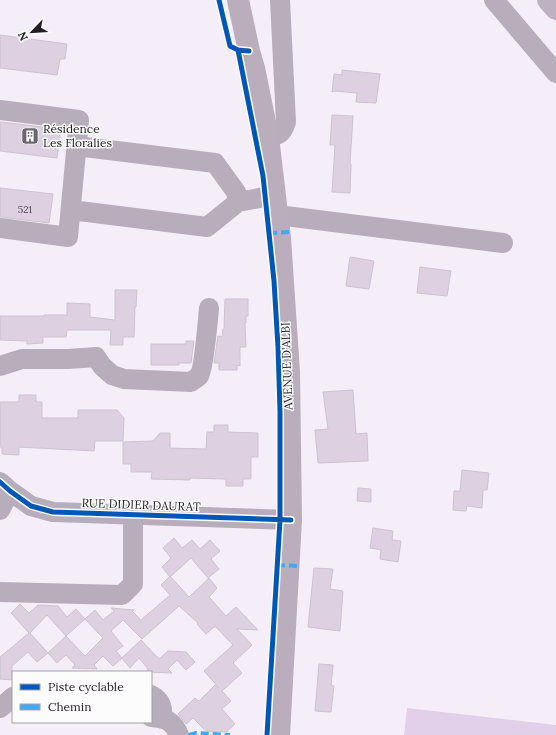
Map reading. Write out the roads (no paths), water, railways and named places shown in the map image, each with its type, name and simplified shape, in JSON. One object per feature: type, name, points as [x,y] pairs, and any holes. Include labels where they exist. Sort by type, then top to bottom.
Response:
[{"type":"highway","points":[[548,0],[556,9]]},
{"type":"main road","name":"AVENUE D'ALBI","points":[[238,0],[268,137],[280,238],[289,372],[291,520],[279,735]]},
{"type":"street","points":[[268,137],[281,133],[286,122],[280,0]]},
{"type":"street","points":[[494,0],[556,72]]},
{"type":"street","points":[[0,110],[79,120],[68,237],[0,228]]},
{"type":"street","points":[[76,146],[215,163],[236,192],[238,202]]},
{"type":"street","points":[[71,210],[207,227],[238,202],[276,205],[503,243]]},
{"type":"street","points":[[0,366],[22,359],[68,359],[96,357],[102,366],[112,375],[124,379],[191,382],[199,375],[202,366],[209,308]]},
{"type":"street","points":[[0,510],[5,486]]},
{"type":"street","name":"RUE DIDIER DAURAT","points":[[5,486],[31,506],[53,512],[291,520]]},
{"type":"street","points":[[0,592],[122,595],[133,584],[134,515]]},
{"type":"street","points":[[152,695],[155,696],[162,705],[157,718],[166,720],[175,726],[179,735]]},
{"type":"street","points":[[0,708],[12,698]]},
{"type":"place","name":"Résidence Les Floralies","points":[[30,136]]}]
